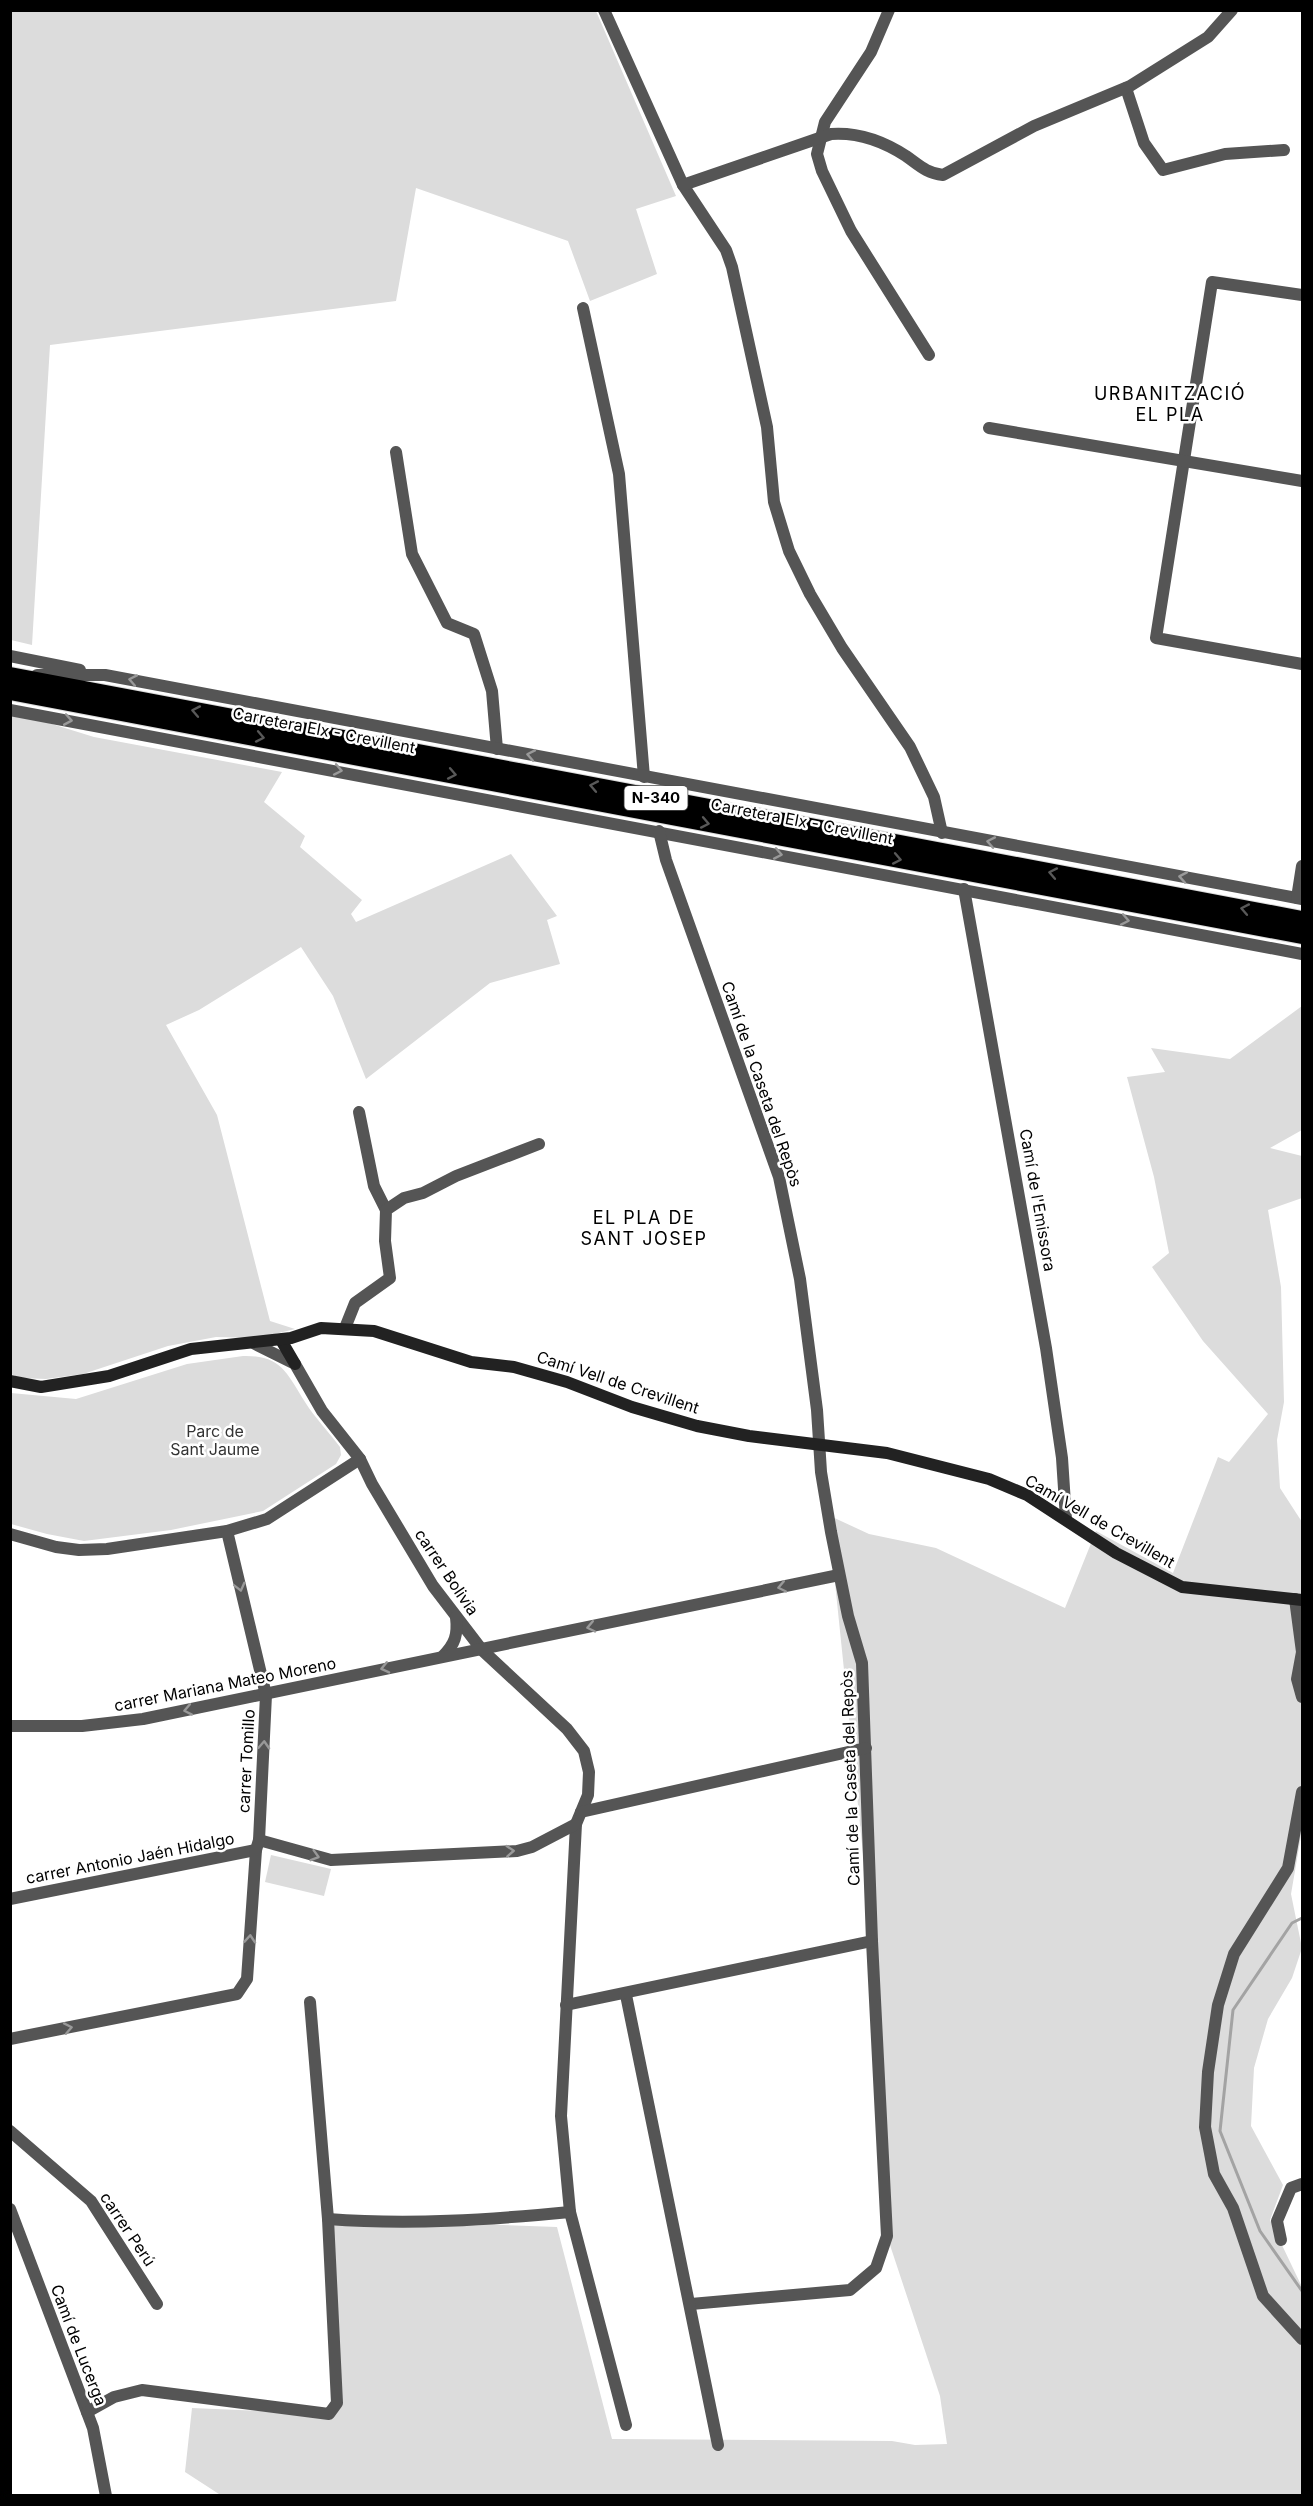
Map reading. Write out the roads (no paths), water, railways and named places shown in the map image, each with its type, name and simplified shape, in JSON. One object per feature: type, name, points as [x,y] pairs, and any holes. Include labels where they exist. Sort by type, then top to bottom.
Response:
[{"type":"highway","name":"Carretera Elx - Crevillent","points":[[10,675],[1302,920]]},
{"type":"highway","name":"Carretera Elx - Crevillent","points":[[10,691],[1302,935]]},
{"type":"street","points":[[604,10],[683,185],[726,250],[732,267],[767,427],[774,502],[789,551],[810,594],[842,648],[910,747],[934,797],[942,833]]},
{"type":"street","points":[[889,10],[871,52],[835,102],[819,139],[817,154],[822,171],[851,231],[929,355]]},
{"type":"street","points":[[683,185],[831,134],[848,133],[867,136],[894,149],[928,173],[943,175],[1034,126],[1126,88],[1208,37],[1232,10]]},
{"type":"street","points":[[1126,88],[1144,143],[1163,170],[1225,154],[1284,150]]},
{"type":"street","points":[[1302,295],[1212,282],[1186,460],[1156,639],[1302,664]]},
{"type":"street","points":[[583,309],[619,474],[644,777]]},
{"type":"street","points":[[989,428],[1302,481]]},
{"type":"street","points":[[396,452],[412,554],[447,623],[474,634],[492,691],[497,749]]},
{"type":"street","points":[[10,656],[1300,899],[1302,866]]},
{"type":"street","points":[[10,675],[105,675]]},
{"type":"street","points":[[79,704],[178,740]]},
{"type":"street","points":[[10,710],[1302,954]]},
{"type":"street","name":"Camí de la Caseta del Repòs","points":[[659,831],[666,860],[779,1177],[800,1279],[821,1472],[839,1575],[862,1663],[872,1941],[887,2236],[876,2268],[850,2290],[691,2304]]},
{"type":"street","name":"Camí de l'Emissora","points":[[964,890],[1046,1348],[1062,1458],[1066,1519]]},
{"type":"street","points":[[345,1328],[355,1303],[390,1278],[385,1241],[386,1210],[374,1186],[359,1112]]},
{"type":"street","points":[[386,1210],[404,1198],[423,1193],[456,1176],[539,1144]]},
{"type":"street","name":"Camí Vell de Crevillent","points":[[12,1382],[41,1387],[109,1377],[191,1349],[281,1340],[321,1328],[345,1328],[374,1332],[471,1362],[523,1369],[697,1426],[750,1436],[886,1453],[989,1479],[1027,1495],[1116,1552],[1182,1587],[1299,1600]]},
{"type":"street","points":[[281,1340],[295,1364]]},
{"type":"street","points":[[255,1344],[295,1364]]},
{"type":"street","name":"carrer Bolivia","points":[[295,1364],[322,1411],[360,1459],[372,1484],[433,1586],[456,1617],[482,1650],[567,1729],[584,1750],[589,1772],[588,1795],[576,1824],[561,2116],[570,2212],[626,2424]]},
{"type":"street","points":[[10,1534],[56,1547],[79,1550],[107,1549],[227,1530],[267,1519],[360,1459]]},
{"type":"street","name":"carrer Tomillo","points":[[10,2039],[237,1994],[247,1979],[266,1695],[227,1530]]},
{"type":"street","name":"carrer Mariana Mateo Moreno","points":[[10,1726],[82,1726],[143,1719],[839,1575]]},
{"type":"street","points":[[1299,1600],[1302,1652],[1297,1679],[1302,1697]]},
{"type":"street","points":[[443,1656],[453,1646],[458,1632],[456,1617]]},
{"type":"street","points":[[581,1812],[866,1748]]},
{"type":"street","points":[[1302,1792],[1288,1868],[1234,1954],[1221,1995],[1208,2072],[1205,2127],[1214,2174],[1233,2208],[1263,2296],[1302,2339]]},
{"type":"street","points":[[257,1845],[331,1860],[506,1852],[532,1847],[576,1824]]},
{"type":"street","name":"carrer Antonio Jaén Hidalgo","points":[[10,1899],[257,1845]]},
{"type":"street","points":[[566,2006],[872,1941]]},
{"type":"street","points":[[626,1995],[718,2445]]},
{"type":"street","points":[[87,2412],[114,2397],[142,2390],[329,2414],[337,2403],[328,2219],[310,2002]]},
{"type":"street","name":"carrer Perú","points":[[10,2131],[91,2201],[157,2304]]},
{"type":"street","points":[[1281,2240],[1277,2221],[1291,2188],[1302,2184]]},
{"type":"street","name":"Camí de Lucerga","points":[[10,2209],[93,2428],[106,2496]]},
{"type":"street","points":[[328,2219],[387,2223],[460,2222],[570,2212]]},
{"type":"waterway","points":[[1302,1918],[1292,1923],[1233,2010],[1220,2131],[1260,2231],[1302,2291]]},
{"type":"district","name":"URBANITZACIÓ EL PLA","points":[[1170,404]]},
{"type":"district","name":"EL PLA DE SANT JOSEP","points":[[644,1228]]},
{"type":"park label","name":"Parc de Sant Jaume","points":[[215,1440]]}]
